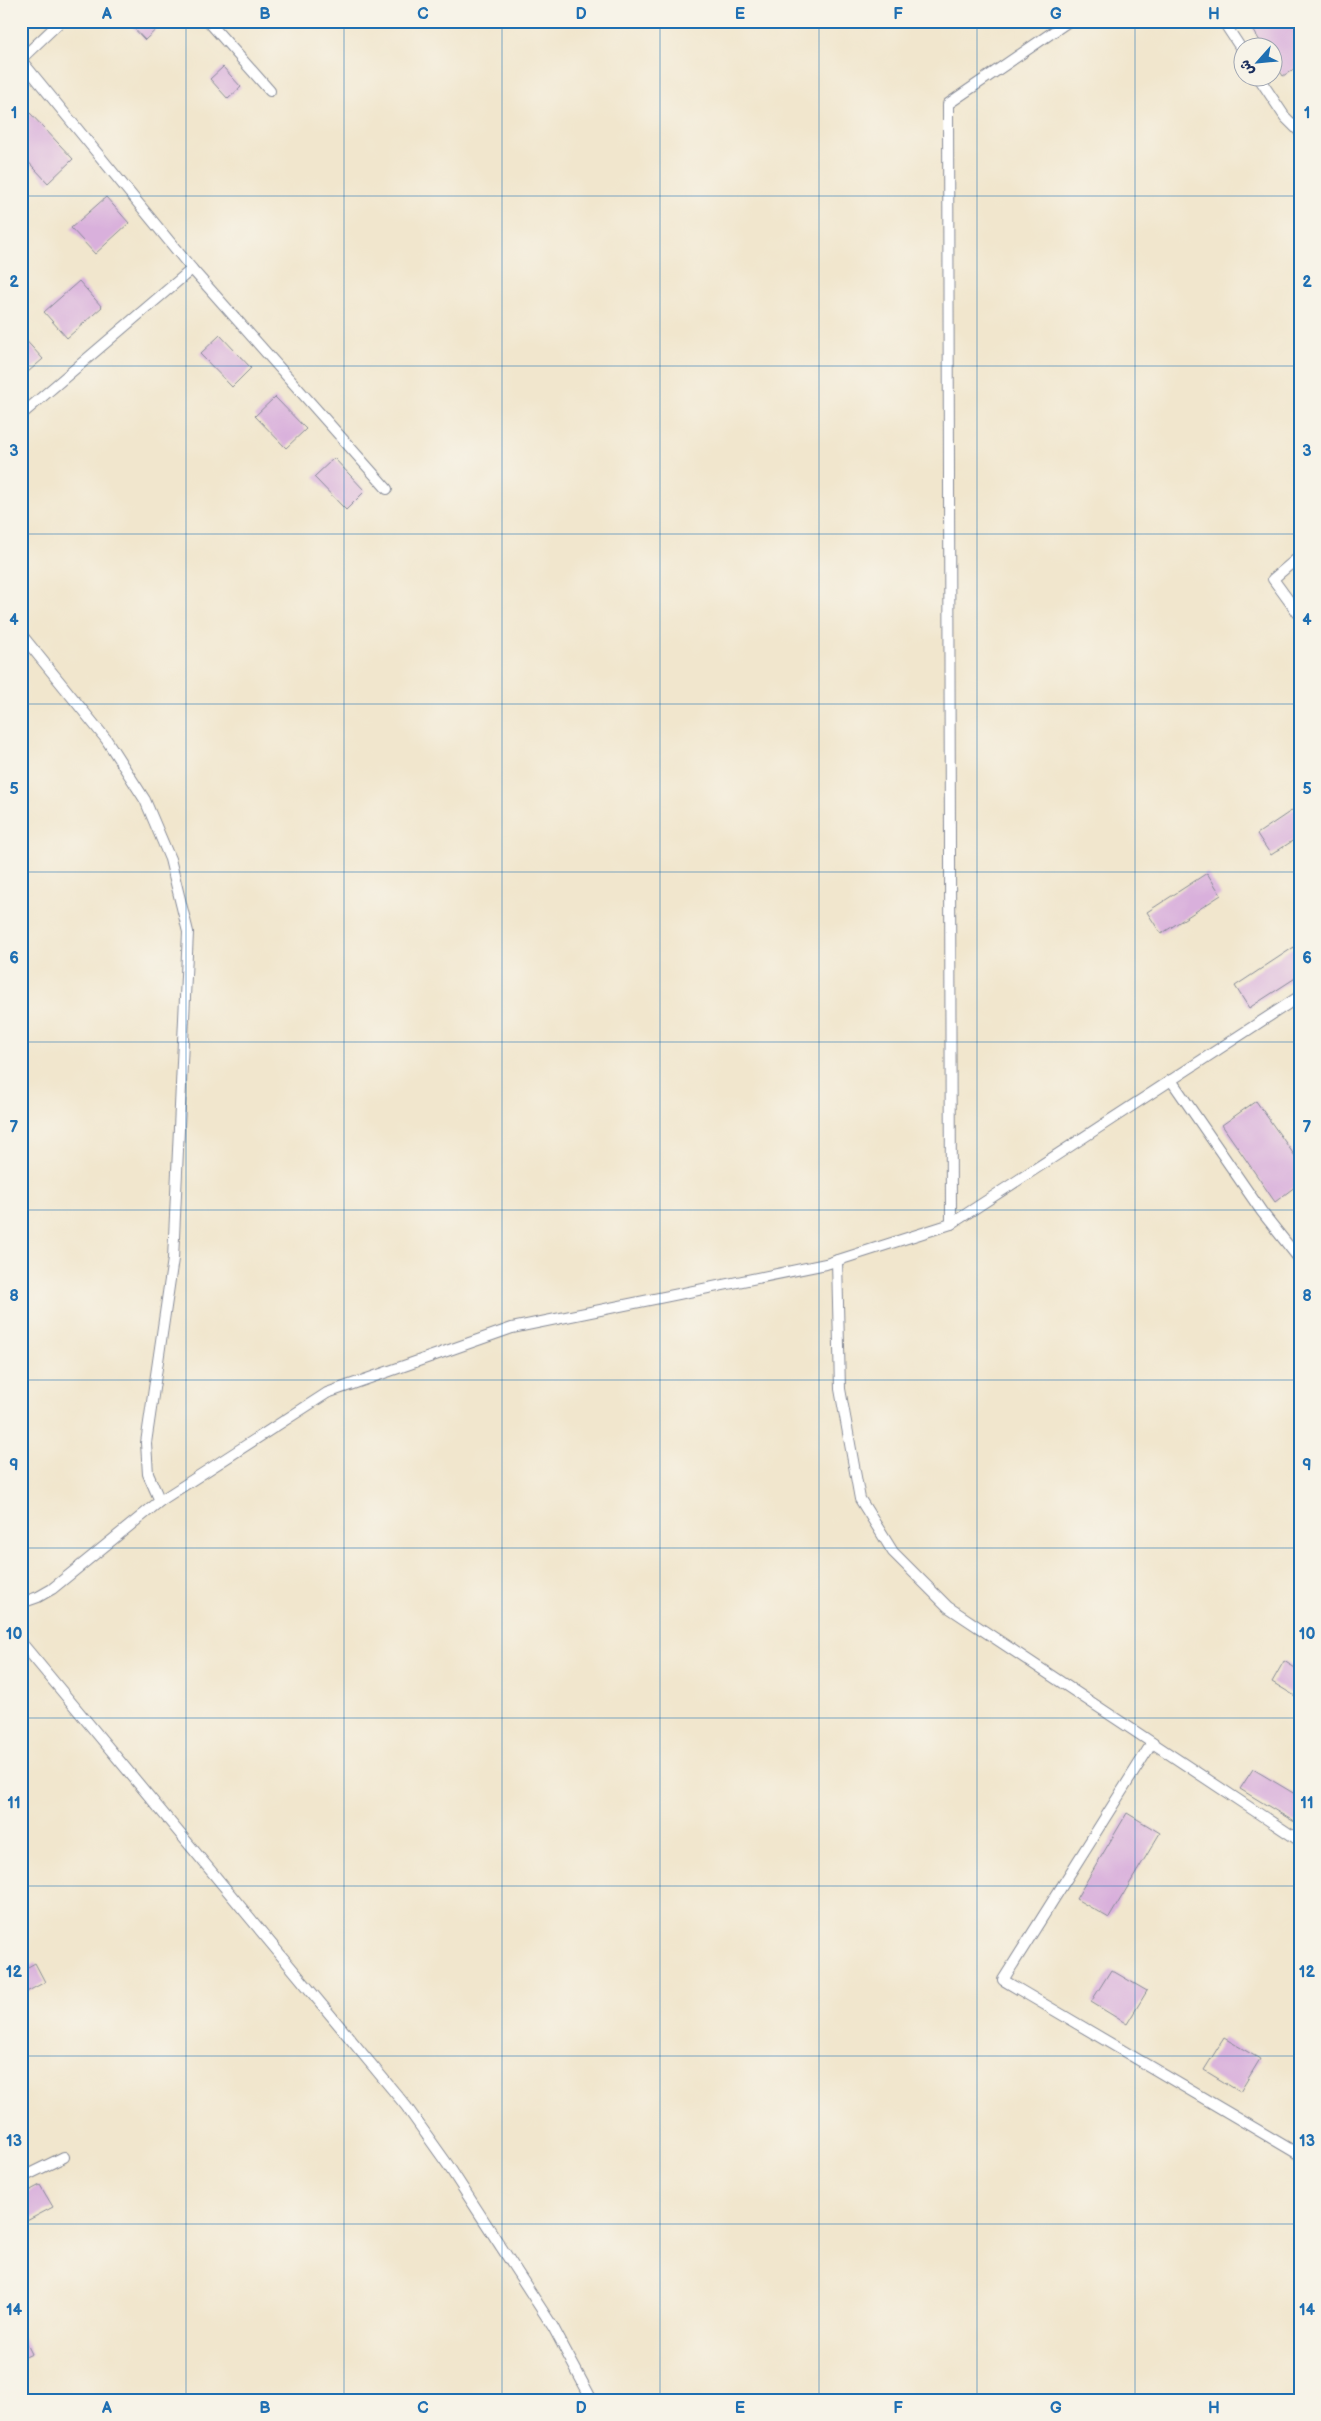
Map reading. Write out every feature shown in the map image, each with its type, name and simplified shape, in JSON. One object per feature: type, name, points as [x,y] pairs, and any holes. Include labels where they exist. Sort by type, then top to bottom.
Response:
[{"type":"lane","points":[[61,21],[21,59],[192,269],[387,489]]},
{"type":"lane","points":[[208,21],[270,92]]},
{"type":"lane","points":[[951,1224],[948,104],[1069,21]]},
{"type":"lane","points":[[1223,21],[1234,38]]},
{"type":"lane","points":[[1266,88],[1285,117],[1300,132]]},
{"type":"lane","points":[[21,415],[192,269]]},
{"type":"lane","points":[[1300,556],[1273,579],[1300,616]]},
{"type":"lane","points":[[21,634],[106,738],[145,800],[170,858],[188,932],[173,1259],[146,1444],[148,1474],[160,1500]]},
{"type":"lane","points":[[21,1603],[38,1597],[52,1589],[160,1500],[327,1393],[512,1328],[838,1260],[951,1224],[1300,996]]},
{"type":"lane","points":[[1172,1080],[1262,1212],[1300,1260]]},
{"type":"lane","points":[[838,1260],[840,1389],[860,1499],[893,1552],[948,1607],[1300,1841]]},
{"type":"lane","points":[[21,1642],[406,2106],[448,2165],[553,2327],[592,2400]]},
{"type":"lane","points":[[1152,1743],[1003,1980],[1300,2155]]},
{"type":"lane","points":[[21,2178],[64,2157]]},
{"type":"building","points":[[127,21],[165,21],[145,40]]},
{"type":"building","points":[[1248,21],[1296,21],[1300,27],[1300,65],[1284,75],[1284,38],[1258,38]]},
{"type":"building","points":[[223,67],[241,87],[228,99],[210,79]]},
{"type":"building","points":[[30,113],[73,159],[48,183],[21,154],[21,121]]},
{"type":"building","points":[[106,197],[129,223],[95,254],[71,228]]},
{"type":"building","points":[[79,281],[102,307],[67,338],[44,312]]},
{"type":"building","points":[[21,335],[43,359],[21,378]]},
{"type":"building","points":[[220,335],[251,368],[232,387],[200,354]]},
{"type":"building","points":[[275,397],[306,429],[286,448],[255,416]]},
{"type":"building","points":[[334,458],[365,491],[346,510],[314,477]]},
{"type":"building","points":[[1300,805],[1300,836],[1271,855],[1257,834]]},
{"type":"building","points":[[1207,873],[1221,895],[1161,934],[1147,912]]},
{"type":"building","points":[[1294,947],[1300,956],[1300,975],[1249,1008],[1235,986]]},
{"type":"building","points":[[1256,1101],[1300,1163],[1300,1183],[1275,1202],[1222,1125]]},
{"type":"building","points":[[1284,1661],[1300,1671],[1300,1699],[1272,1682]]},
{"type":"building","points":[[1253,1769],[1300,1797],[1300,1820],[1298,1824],[1240,1789]]},
{"type":"building","points":[[1127,1813],[1160,1833],[1109,1918],[1076,1899]]},
{"type":"building","points":[[35,1963],[45,1982],[21,1995],[21,1971]]},
{"type":"building","points":[[1111,1970],[1147,1991],[1127,2024],[1091,2002]]},
{"type":"building","points":[[1224,2038],[1260,2059],[1240,2092],[1204,2070]]},
{"type":"building","points":[[40,2185],[53,2207],[21,2224],[21,2195]]},
{"type":"building","points":[[21,2332],[32,2354],[21,2359]]}]
